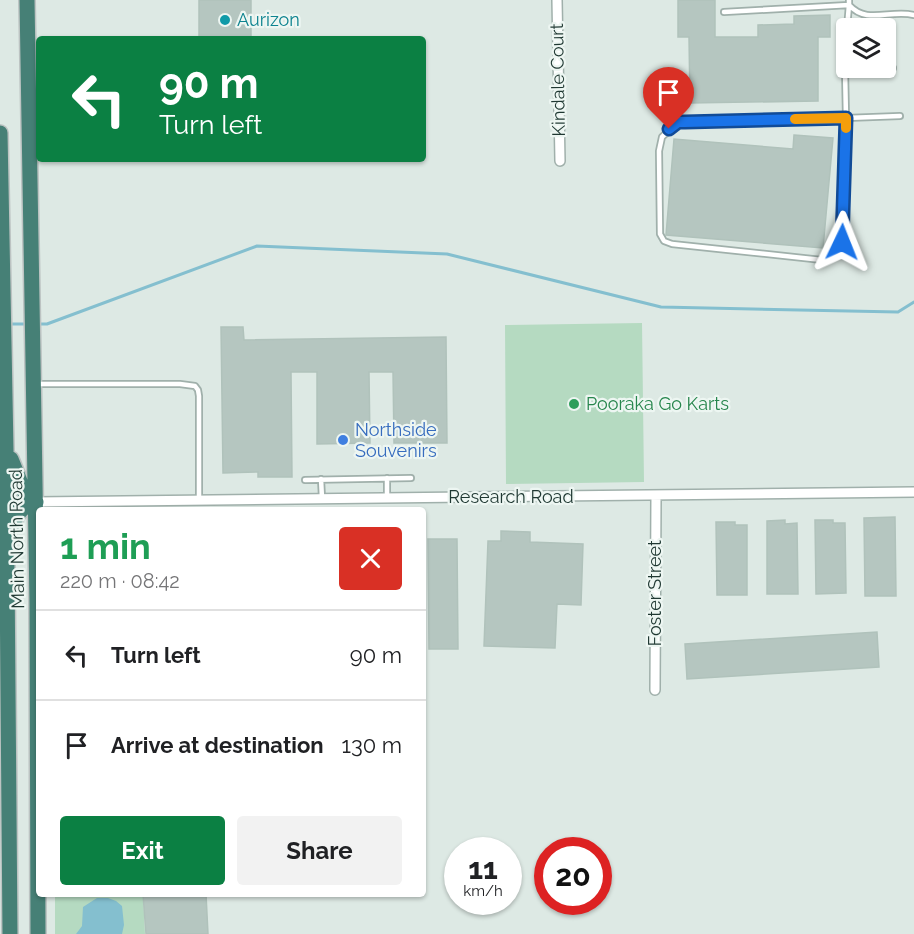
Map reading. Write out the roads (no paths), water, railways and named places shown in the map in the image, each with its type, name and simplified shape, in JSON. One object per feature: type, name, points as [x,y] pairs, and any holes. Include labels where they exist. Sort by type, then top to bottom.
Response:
[{"type":"highway","name":"Main North Road","points":[[27,0],[36,507]]},
{"type":"highway","name":"Main North Road","points":[[0,132],[6,449],[10,934]]},
{"type":"highway","points":[[6,449],[24,490],[36,502],[22,509],[7,536]]},
{"type":"highway","name":"Main North Road","points":[[38,897],[38,934]]},
{"type":"street","name":"Kindale Court","points":[[557,0],[560,161]]},
{"type":"street","name":"Research Road","points":[[36,502],[914,492]]},
{"type":"street","name":"Foster Street","points":[[655,690],[656,496]]},
{"type":"lane","points":[[724,12],[849,3]]},
{"type":"lane","points":[[849,3],[857,14],[870,16],[905,13],[914,15]]},
{"type":"lane","points":[[848,18],[849,3]]},
{"type":"lane","points":[[845,78],[846,118],[840,249],[827,260],[672,244],[664,241],[660,234],[659,151],[662,137],[678,122],[846,118],[900,116]]},
{"type":"lane","points":[[34,384],[180,384],[195,386],[199,396],[199,500]]},
{"type":"lane","points":[[387,478],[387,498]]},
{"type":"lane","points":[[305,480],[411,478]]},
{"type":"lane","points":[[321,479],[322,499]]},
{"type":"water","points":[[97,898],[108,898],[122,906],[124,925],[122,934],[76,934],[82,926],[83,907]]},
{"type":"waterway","points":[[38,324],[47,324],[257,246],[447,254],[661,307],[898,312],[914,302]]},
{"type":"waterway","points":[[8,324],[28,324]]},
{"type":"place","name":"Aurizon","points":[[225,20]]},
{"type":"place","name":"Pooraka Go Karts","points":[[574,404]]},
{"type":"place","name":"Northside Souvenirs","points":[[343,440]]}]
